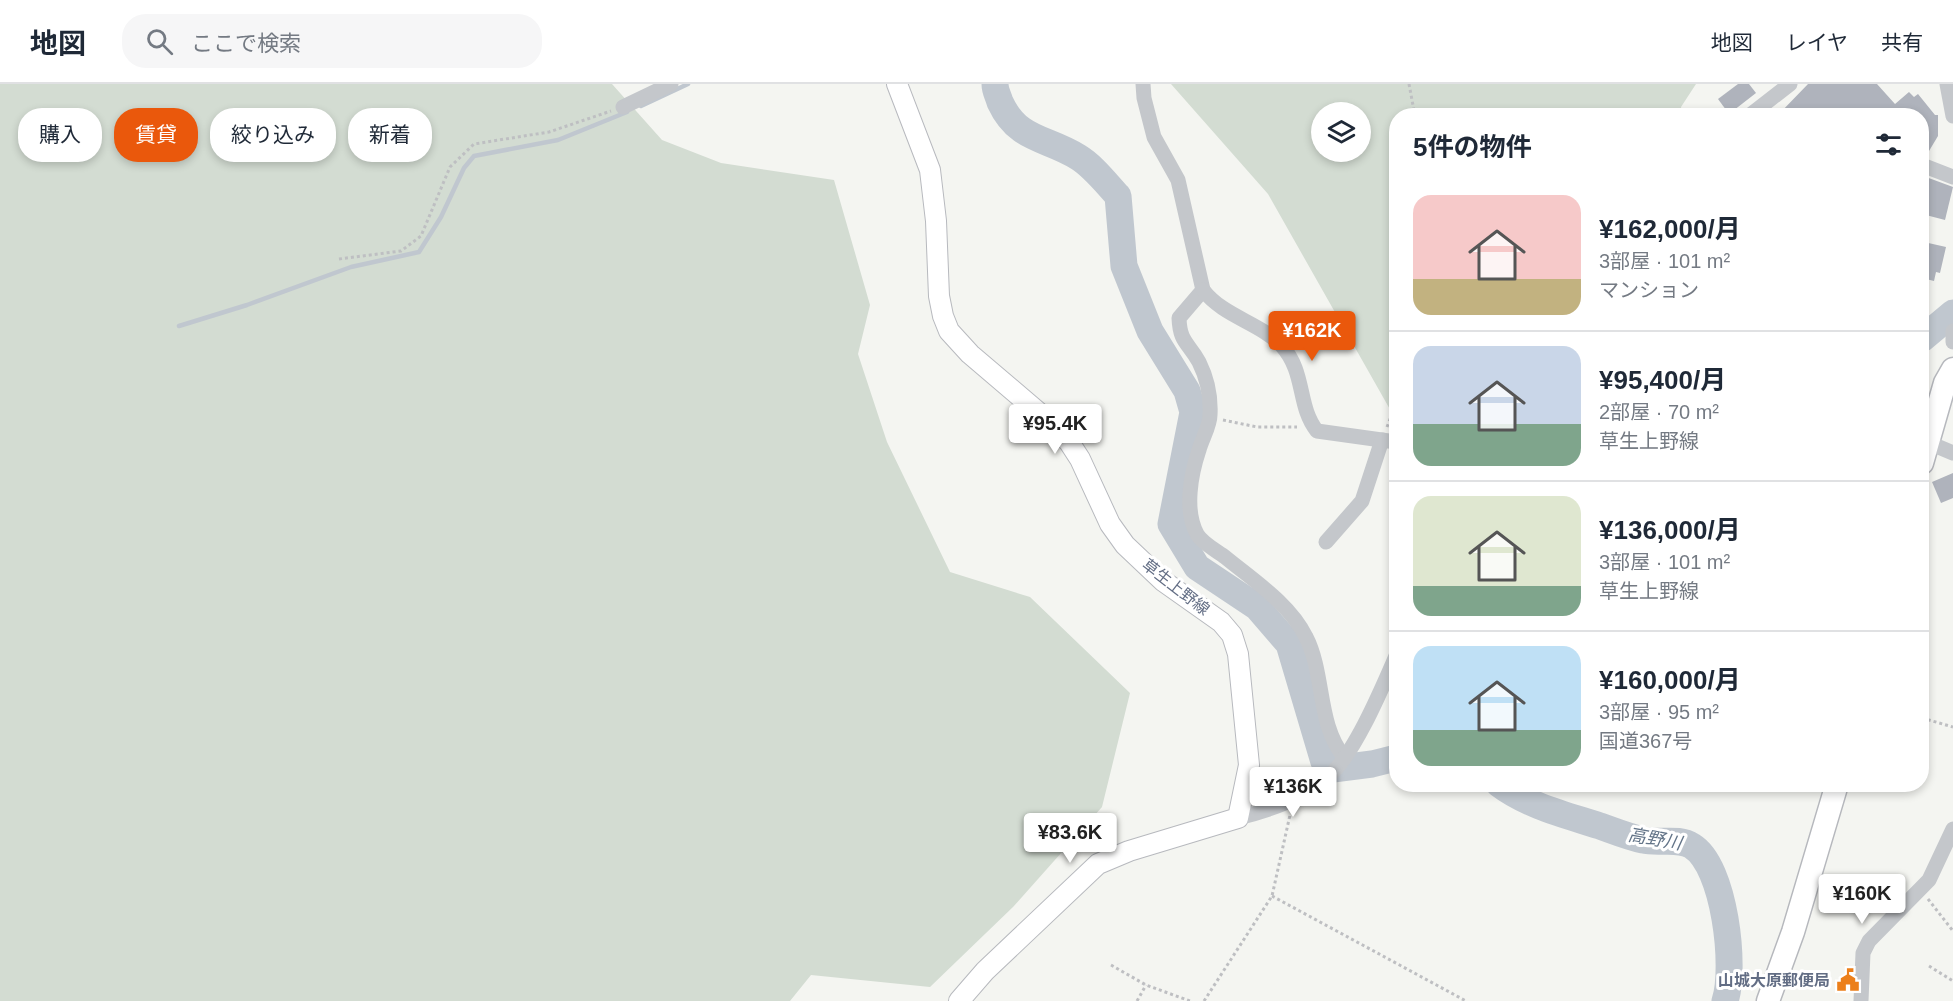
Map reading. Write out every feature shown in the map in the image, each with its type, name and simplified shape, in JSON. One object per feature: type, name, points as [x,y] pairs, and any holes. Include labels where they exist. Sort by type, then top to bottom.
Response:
[{"type":"highway","points":[[1929,430],[1945,383],[1953,369]]},
{"type":"highway","points":[[1768,1001],[1793,932],[1835,792]]},
{"type":"main road","name":"草生上野線","points":[[897,84],[930,170],[936,221],[939,296],[949,331],[970,354],[1051,423],[1069,442],[1080,459],[1110,524],[1125,545],[1163,581],[1221,622],[1232,635],[1238,654],[1249,765],[1238,818]]},
{"type":"main road","points":[[959,1001],[985,971],[1098,864],[1130,851],[1238,818]]},
{"type":"street","points":[[623,107],[670,84]]},
{"type":"street","points":[[1143,84],[1154,137],[1178,180],[1203,290],[1212,301],[1265,332],[1282,347],[1298,369],[1308,420],[1317,431],[1389,441],[1362,501],[1326,542]]},
{"type":"street","points":[[1759,108],[1790,84]]},
{"type":"street","points":[[1947,84],[1953,116]]},
{"type":"street","points":[[1929,168],[1953,177]]},
{"type":"street","points":[[1203,290],[1179,318],[1179,334],[1199,362],[1209,390],[1210,417],[1198,452],[1191,483],[1191,514],[1198,536],[1281,605],[1300,625],[1315,655],[1321,694],[1334,744],[1344,757]]},
{"type":"street","points":[[1929,449],[1953,453]]},
{"type":"street","points":[[1238,818],[1273,809],[1296,798],[1330,776],[1372,710],[1389,672]]},
{"type":"street","points":[[1861,1001],[1863,953],[1869,941],[1929,880],[1953,830]]},
{"type":"path","points":[[1408,84],[1413,108]]},
{"type":"path","points":[[339,259],[401,251],[421,236],[450,167],[474,144],[549,132],[623,107]]},
{"type":"path","points":[[1210,417],[1257,427],[1314,426]]},
{"type":"path","points":[[1929,720],[1953,727]]},
{"type":"path","points":[[1204,1001],[1272,896],[1285,832],[1296,798]]},
{"type":"path","points":[[1921,888],[1953,931]]},
{"type":"path","points":[[1272,896],[1466,1001]]},
{"type":"path","points":[[1111,965],[1146,985],[1190,1001]]},
{"type":"path","points":[[1929,966],[1953,981]]},
{"type":"path","points":[[1137,1001],[1146,985]]},
{"type":"shaded area","points":[[0,84],[612,84],[662,140],[721,163],[834,180],[870,305],[858,354],[887,442],[950,572],[1030,597],[1130,693],[1102,807],[1013,907],[930,987],[811,975],[790,1001],[0,1001]]},
{"type":"shaded area","points":[[1171,84],[1696,84],[1681,108],[1389,108],[1389,408],[1268,194]]},
{"type":"building","points":[[1738,84],[1749,84],[1756,93],[1737,108],[1725,108],[1718,99]]},
{"type":"building","points":[[1808,84],[1877,84],[1895,104],[1909,92],[1914,97],[1918,94],[1935,115],[1938,115],[1938,136],[1929,151],[1929,108],[1785,108]]},
{"type":"building","points":[[1929,178],[1953,187],[1945,220],[1929,216]]},
{"type":"building","points":[[1929,243],[1946,247],[1940,273],[1936,272],[1934,281],[1929,280]]},
{"type":"building","points":[[1953,473],[1953,498],[1941,503],[1932,482]]},
{"type":"waterway","points":[[641,106],[688,84]]},
{"type":"waterway","points":[[995,84],[1000,102],[1015,124],[1034,137],[1066,150],[1084,161],[1118,196],[1124,266],[1150,331],[1187,391],[1193,412],[1171,524],[1197,567],[1257,607],[1289,644],[1324,762],[1333,769],[1389,760]]},
{"type":"waterway","points":[[179,326],[247,305],[351,267],[419,252],[441,217],[464,168],[474,156],[558,140],[627,112]]},
{"type":"waterway","name":"高野川","points":[[1929,333],[1953,313]]},
{"type":"waterway","name":"高野川","points":[[1510,792],[1561,814],[1627,836],[1649,841],[1675,841],[1692,846],[1703,857],[1713,874],[1720,895],[1728,943],[1728,986],[1725,1001]]},
{"type":"place","name":"山城大原郵便局","points":[[1848,980]]}]
